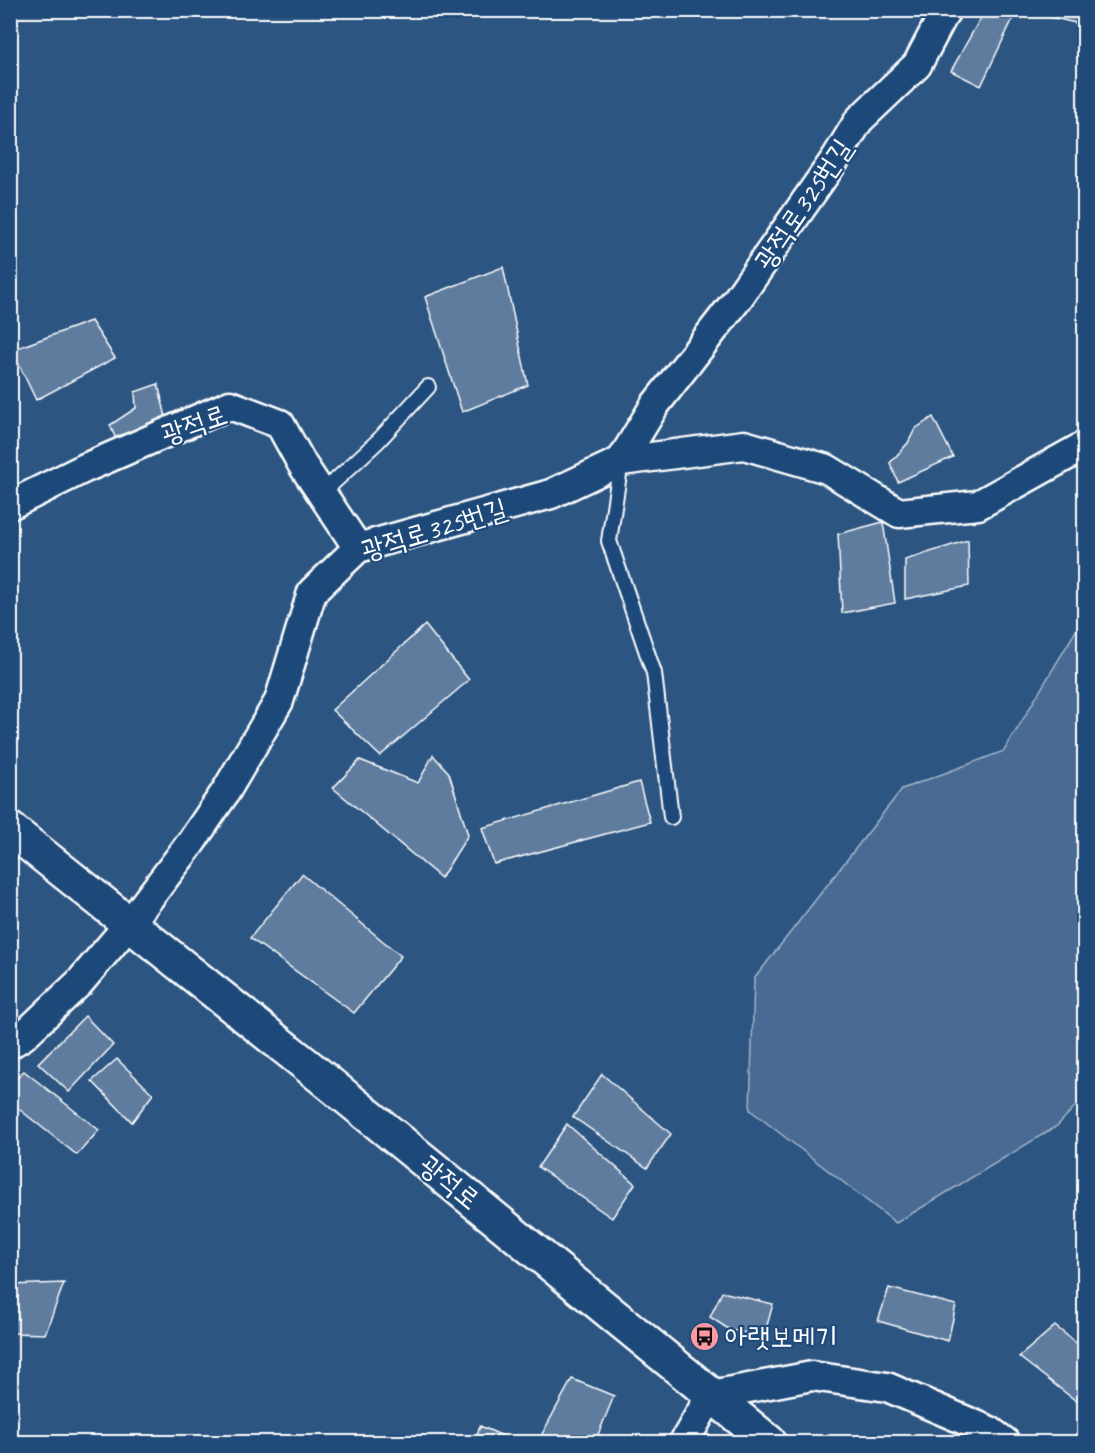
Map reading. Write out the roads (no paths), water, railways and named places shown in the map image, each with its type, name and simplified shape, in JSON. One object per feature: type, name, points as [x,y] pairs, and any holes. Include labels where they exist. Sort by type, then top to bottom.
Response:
[{"type":"main road","name":"광적로","points":[[16,833],[769,1443]]},
{"type":"street","name":"광적로325번길","points":[[621,461],[655,405],[736,301],[836,158],[859,120],[917,65],[946,10]]},
{"type":"street","name":"광적로","points":[[10,505],[84,468],[230,405],[280,424],[302,464],[358,548]]},
{"type":"street","name":"광적로325번길","points":[[124,919],[189,844],[226,790],[279,701],[312,592],[358,548],[551,494],[621,461],[744,445],[826,469],[899,513],[978,505],[1084,446]]},
{"type":"street","points":[[10,1044],[23,1036],[80,982],[124,919]]},
{"type":"street","points":[[684,1443],[711,1395],[812,1376],[887,1387],[990,1431],[1005,1443]]},
{"type":"lane","points":[[322,493],[378,441],[428,387]]},
{"type":"lane","points":[[621,461],[609,541],[654,673],[671,817]]},
{"type":"place","name":"아랫보메기","points":[[704,1336]]}]
